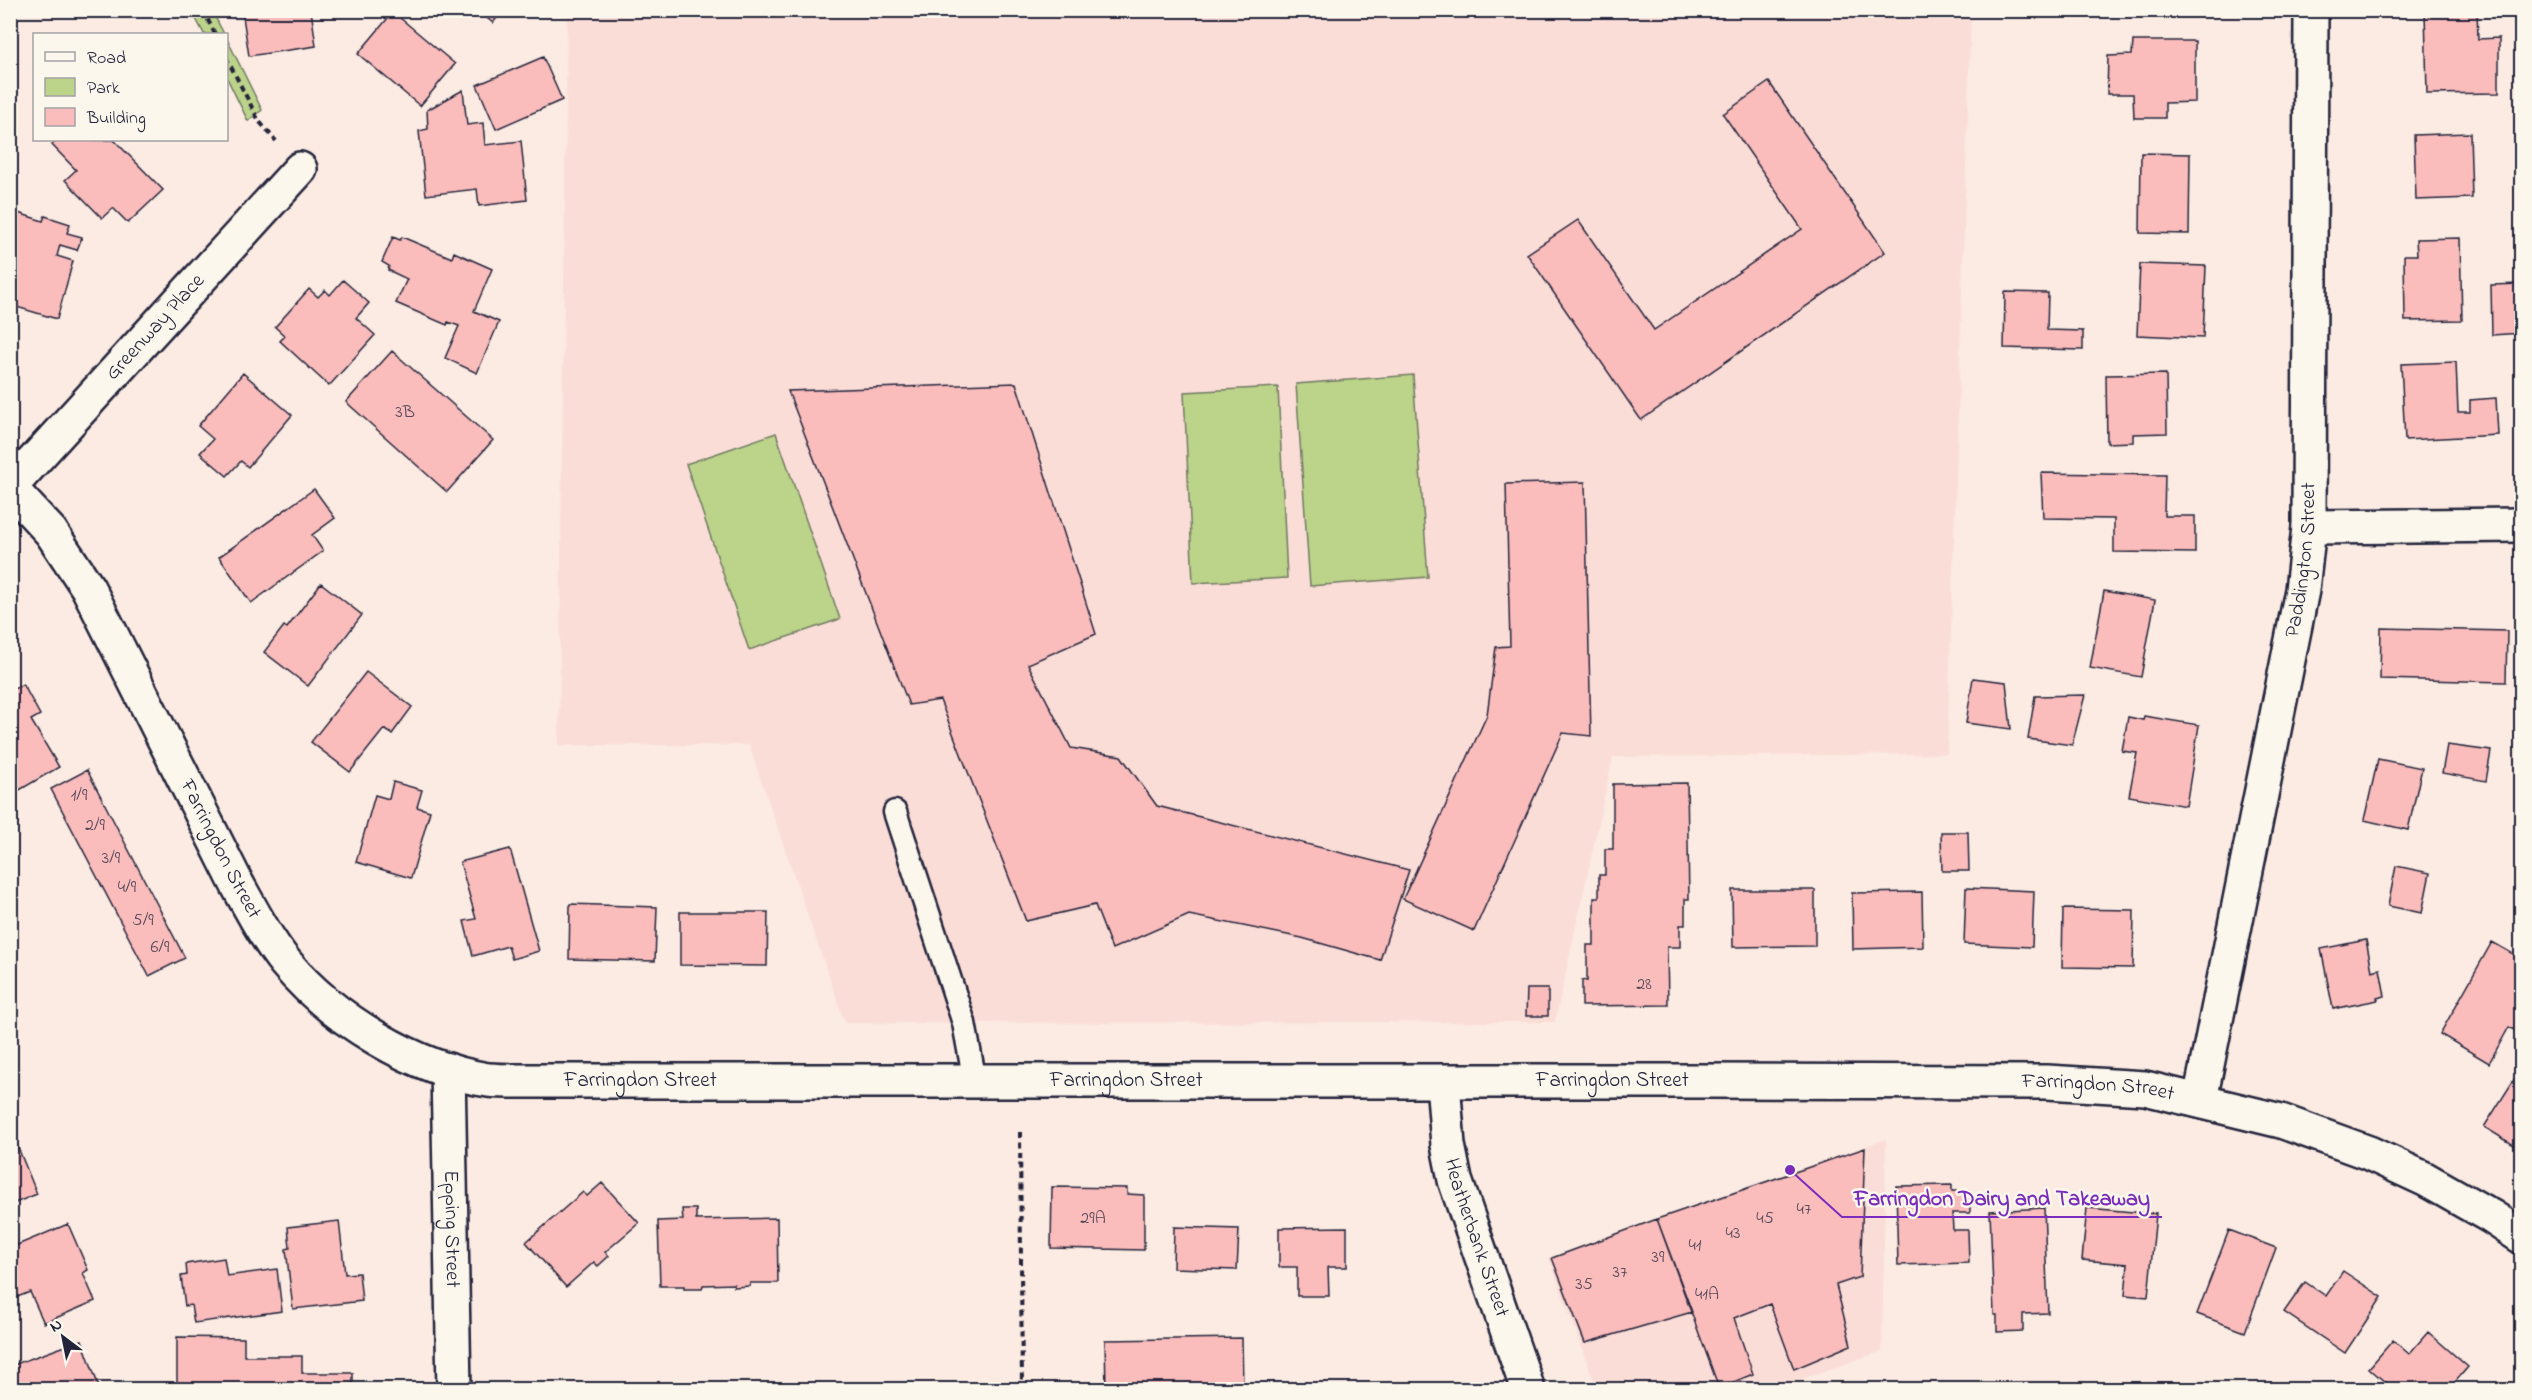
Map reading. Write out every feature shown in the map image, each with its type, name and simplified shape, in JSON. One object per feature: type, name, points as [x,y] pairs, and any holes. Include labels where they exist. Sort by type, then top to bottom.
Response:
[{"type":"street","name":"Paddington Street","points":[[2200,1100],[2302,590],[2309,527],[2312,10]]},
{"type":"street","name":"Greenway Place","points":[[10,487],[300,168]]},
{"type":"street","name":"Farringdon Street","points":[[10,487],[51,532],[88,588],[237,884],[254,916],[285,962],[315,993],[358,1027],[388,1044],[448,1070],[488,1080],[524,1081],[2047,1082],[2145,1088],[2281,1121],[2369,1153],[2426,1179],[2522,1237]]},
{"type":"street","points":[[2309,527],[2522,525]]},
{"type":"street","name":"Epping Street","points":[[448,1070],[454,1389]]},
{"type":"street","name":"Heatherbank Street","points":[[1443,1082],[1448,1145],[1455,1180],[1528,1389]]},
{"type":"lane","points":[[895,812],[964,1023],[975,1082]]},
{"type":"path","points":[[203,10],[214,33]]},
{"type":"path","points":[[228,61],[259,121],[300,168]]},
{"type":"path","points":[[1020,1132],[1022,1389]]},
{"type":"shaded area","points":[[567,11],[1971,11],[1947,754],[1613,757],[1555,1022],[845,1023],[749,745],[559,745]]},
{"type":"shaded area","points":[[1886,1139],[1882,1351],[1773,1389],[1597,1389],[1549,1258]]},
{"type":"green space","points":[[192,11],[212,11],[223,33],[203,33]]},
{"type":"green space","points":[[228,41],[262,110],[248,121],[228,80]]},
{"type":"green space","points":[[1413,375],[1428,577],[1310,586],[1296,384]]},
{"type":"green space","points":[[1278,387],[1287,578],[1193,583],[1184,392]]},
{"type":"green space","points":[[776,433],[840,619],[749,650],[686,464]]},
{"type":"building","points":[[242,10],[311,10],[316,46],[249,56]]},
{"type":"building","points":[[477,10],[503,10],[493,23]]},
{"type":"building","points":[[2425,10],[2477,10],[2478,39],[2499,38],[2499,93],[2427,94]]},
{"type":"building","points":[[393,12],[455,64],[420,106],[358,54]]},
{"type":"building","points":[[2133,41],[2195,41],[2195,102],[2165,103],[2165,118],[2134,118],[2133,94],[2107,94],[2108,56],[2132,55]]},
{"type":"building","points":[[543,57],[562,100],[496,129],[477,85]]},
{"type":"building","points":[[1769,82],[1885,252],[1641,420],[1527,254],[1578,220],[1654,330],[1802,229],[1723,114]]},
{"type":"building","points":[[463,90],[467,125],[483,123],[485,145],[521,141],[527,200],[479,206],[477,189],[426,195],[419,131],[428,129],[427,110]]},
{"type":"building","points":[[2470,133],[2472,198],[2416,200],[2414,135]]},
{"type":"building","points":[[56,141],[115,141],[163,190],[128,223],[113,208],[102,218],[65,180],[76,170],[52,145]]},
{"type":"building","points":[[2141,153],[2190,154],[2189,234],[2140,233]]},
{"type":"building","points":[[12,211],[43,221],[45,216],[70,224],[67,233],[82,237],[77,250],[60,245],[57,256],[73,261],[57,319],[10,305]]},
{"type":"building","points":[[393,237],[400,240],[402,237],[452,258],[454,252],[492,269],[474,311],[499,322],[477,373],[445,358],[459,326],[448,322],[447,325],[396,303],[407,279],[388,270],[389,266],[382,262]]},
{"type":"building","points":[[2460,238],[2462,320],[2405,321],[2404,255],[2417,255],[2416,239]]},
{"type":"building","points":[[2140,264],[2206,266],[2203,338],[2137,335]]},
{"type":"building","points":[[343,280],[369,303],[356,318],[375,335],[329,386],[280,341],[285,336],[275,327],[309,289],[318,297],[325,290],[330,295]]},
{"type":"building","points":[[2522,284],[2522,333],[2492,335],[2491,285]]},
{"type":"building","points":[[2005,292],[2048,293],[2047,330],[2083,331],[2083,350],[2004,348]]},
{"type":"building","points":[[392,351],[493,440],[447,492],[346,402]]},
{"type":"building","points":[[2456,362],[2458,412],[2470,412],[2470,400],[2496,398],[2498,435],[2405,440],[2401,364]]},
{"type":"building","points":[[243,373],[292,415],[248,467],[241,461],[227,476],[200,453],[213,439],[198,426]]},
{"type":"building","points":[[2166,374],[2167,433],[2133,434],[2133,442],[2107,443],[2106,375]]},
{"type":"building","points":[[1016,383],[1096,634],[1028,664],[1071,748],[1121,756],[1157,806],[1409,870],[1380,960],[1302,938],[1189,915],[1112,949],[1095,905],[1026,921],[940,700],[909,705],[788,391]]},
{"type":"building","points":[[2041,473],[2165,475],[2164,516],[2195,516],[2195,553],[2114,552],[2114,519],[2043,518]]},
{"type":"building","points":[[1585,482],[1591,736],[1563,733],[1474,931],[1403,899],[1487,715],[1496,647],[1510,646],[1506,484]]},
{"type":"building","points":[[314,489],[335,518],[312,535],[323,551],[251,603],[219,557]]},
{"type":"building","points":[[321,583],[362,615],[308,686],[264,652],[284,626],[287,628]]},
{"type":"building","points":[[2104,591],[2155,600],[2141,677],[2090,668]]},
{"type":"building","points":[[2381,628],[2507,631],[2506,682],[2380,679]]},
{"type":"building","points":[[366,672],[412,707],[392,734],[384,729],[350,772],[311,742]]},
{"type":"building","points":[[1973,678],[2006,682],[2011,729],[1966,723]]},
{"type":"building","points":[[23,684],[40,715],[31,720],[59,767],[11,795],[10,691]]},
{"type":"building","points":[[2085,695],[2072,745],[2028,739],[2035,696]]},
{"type":"building","points":[[2144,716],[2199,725],[2186,806],[2129,796],[2137,753],[2122,751],[2128,717],[2143,720]]},
{"type":"building","points":[[2447,745],[2491,751],[2486,781],[2442,773]]},
{"type":"building","points":[[2378,759],[2422,768],[2408,830],[2364,820]]},
{"type":"building","points":[[87,770],[185,958],[149,976],[51,789]]},
{"type":"building","points":[[393,782],[422,790],[417,807],[430,811],[411,878],[356,862],[375,795],[389,799]]},
{"type":"building","points":[[1687,783],[1689,899],[1685,899],[1685,925],[1680,925],[1680,947],[1667,947],[1668,1005],[1582,1006],[1582,980],[1587,981],[1587,945],[1594,945],[1594,898],[1599,898],[1599,875],[1605,875],[1605,849],[1613,849],[1613,784]]},
{"type":"building","points":[[1941,832],[1968,832],[1969,871],[1942,871]]},
{"type":"building","points":[[510,849],[539,951],[512,959],[508,946],[473,956],[464,921],[476,919],[460,862]]},
{"type":"building","points":[[2396,866],[2430,873],[2422,913],[2388,906]]},
{"type":"building","points":[[1966,888],[2034,891],[2032,947],[1964,944]]},
{"type":"building","points":[[1732,890],[1815,890],[1815,946],[1733,947]]},
{"type":"building","points":[[1922,892],[1923,947],[1853,949],[1852,893]]},
{"type":"building","points":[[570,904],[657,907],[655,961],[569,959]]},
{"type":"building","points":[[2063,909],[2134,910],[2133,968],[2062,967]]},
{"type":"building","points":[[680,912],[768,912],[767,966],[680,965]]},
{"type":"building","points":[[2366,940],[2372,971],[2380,969],[2385,996],[2377,998],[2378,1000],[2333,1009],[2321,949]]},
{"type":"building","points":[[2492,942],[2522,959],[2522,1006],[2517,1014],[2521,1017],[2514,1030],[2509,1027],[2489,1063],[2440,1034]]},
{"type":"building","points":[[1527,989],[1548,989],[1548,1016],[1526,1016]]},
{"type":"building","points":[[2522,1067],[2522,1150],[2484,1127]]},
{"type":"building","points":[[10,1128],[37,1194],[10,1205]]},
{"type":"building","points":[[1865,1148],[1860,1277],[1836,1285],[1851,1345],[1794,1369],[1770,1304],[1734,1318],[1753,1374],[1719,1388],[1657,1219]]},
{"type":"building","points":[[602,1183],[639,1223],[605,1252],[609,1256],[598,1266],[594,1262],[566,1287],[526,1242],[583,1192],[587,1196]]},
{"type":"building","points":[[1952,1185],[1952,1191],[1970,1191],[1970,1213],[1952,1213],[1953,1230],[1968,1230],[1969,1263],[1898,1265],[1896,1186]]},
{"type":"building","points":[[1052,1187],[1127,1188],[1127,1194],[1144,1195],[1144,1250],[1051,1248]]},
{"type":"building","points":[[2044,1208],[2048,1313],[2023,1314],[2023,1331],[1997,1332],[1997,1315],[1994,1315],[1990,1211]]},
{"type":"building","points":[[2087,1208],[2156,1214],[2148,1297],[2125,1295],[2128,1264],[2082,1260]]},
{"type":"building","points":[[682,1209],[696,1209],[696,1220],[777,1218],[778,1283],[750,1283],[750,1286],[734,1287],[734,1284],[703,1285],[702,1289],[660,1286],[658,1221],[683,1220]]},
{"type":"building","points":[[1657,1219],[1692,1312],[1585,1343],[1552,1258]]},
{"type":"building","points":[[339,1221],[345,1274],[359,1273],[362,1301],[293,1309],[286,1249],[290,1248],[288,1227]]},
{"type":"building","points":[[68,1224],[88,1270],[83,1273],[95,1301],[44,1323],[30,1292],[10,1300],[10,1248]]},
{"type":"building","points":[[1174,1227],[1239,1229],[1237,1270],[1173,1268]]},
{"type":"building","points":[[1347,1227],[1347,1267],[1328,1267],[1329,1296],[1297,1296],[1297,1267],[1279,1267],[1279,1228]]},
{"type":"building","points":[[2229,1230],[2276,1248],[2245,1332],[2197,1314]]},
{"type":"building","points":[[224,1258],[227,1276],[277,1269],[282,1311],[194,1323],[191,1305],[185,1306],[181,1276],[187,1275],[186,1264]]},
{"type":"building","points":[[2343,1271],[2382,1297],[2345,1353],[2284,1312],[2305,1282],[2326,1296]]},
{"type":"building","points":[[2428,1332],[2468,1367],[2448,1390],[2394,1390],[2369,1368],[2393,1340],[2409,1354]]},
{"type":"building","points":[[177,1337],[244,1338],[244,1356],[302,1356],[302,1373],[353,1373],[353,1390],[177,1388]]},
{"type":"building","points":[[1242,1338],[1243,1390],[1106,1390],[1105,1340]]},
{"type":"building","points":[[82,1340],[100,1390],[10,1390],[10,1366]]},
{"type":"place","name":"Farringdon Dairy and Takeaway","points":[[1790,1170]]}]
